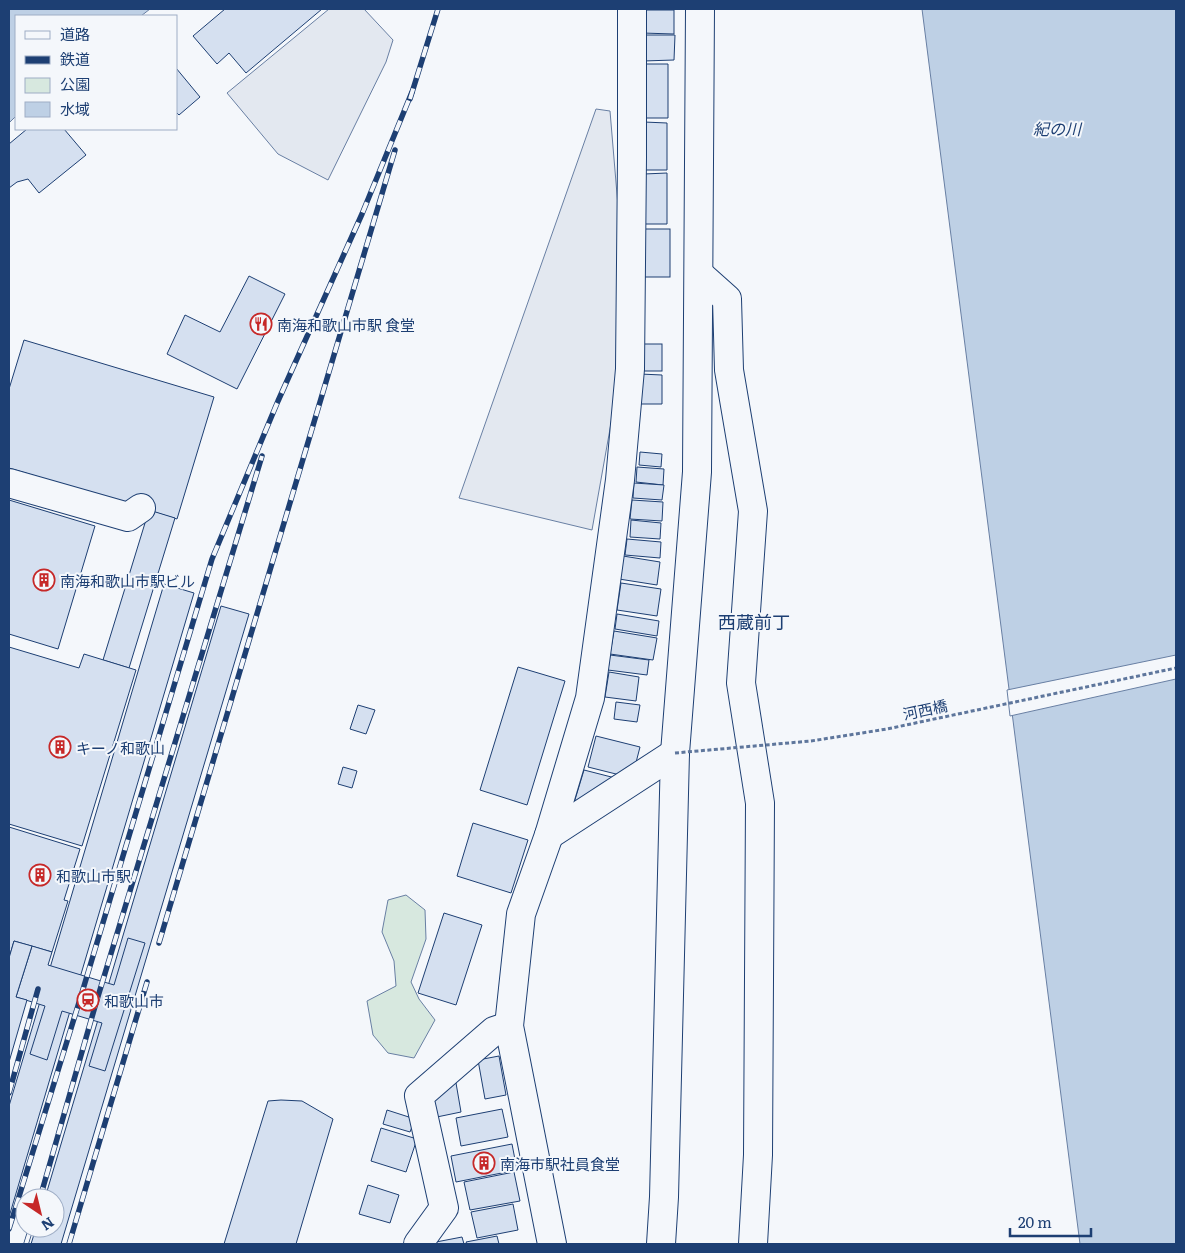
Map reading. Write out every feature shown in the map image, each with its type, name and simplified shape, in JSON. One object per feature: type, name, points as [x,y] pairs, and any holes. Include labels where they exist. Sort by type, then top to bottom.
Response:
[{"type":"street","points":[[552,1244],[509,1026],[521,914],[549,835],[590,698],[620,480],[630,370],[632,9]]},
{"type":"street","points":[[662,1244],[675,753],[697,472],[700,9]]},
{"type":"street","points":[[699,274],[727,299],[730,370],[753,512],[741,683],[760,803],[758,1155],[753,1244]]},
{"type":"street","points":[[9,483],[128,517],[141,508]]},
{"type":"street","points":[[549,835],[675,753]]},
{"type":"street","points":[[418,1244],[444,1208],[419,1096],[494,1031],[509,1026]]},
{"type":"path","name":"河西橋","points":[[675,753],[811,741],[887,729],[1176,668]]},
{"type":"green space","points":[[406,895],[425,910],[426,939],[411,982],[419,999],[435,1020],[414,1058],[388,1053],[373,1035],[367,1001],[396,986],[394,961],[382,932],[388,900]]},
{"type":"shaded area","points":[[329,9],[364,9],[393,40],[386,62],[328,180],[278,154],[227,93]]},
{"type":"shaded area","points":[[596,109],[610,111],[621,242],[618,384],[592,530],[459,498]]},
{"type":"water","points":[[9,9],[150,9],[142,15],[15,15],[15,117],[9,123]]},
{"type":"water","name":"紀の川","points":[[922,9],[1176,9],[1176,1244],[1080,1244]]},
{"type":"pier","points":[[1176,655],[1176,679],[1010,716],[1007,690]]},
{"type":"building","points":[[225,9],[322,9],[246,73],[229,53],[217,64],[193,36]]},
{"type":"building","points":[[642,10],[674,10],[674,34],[642,33]]},
{"type":"building","points":[[642,35],[675,35],[674,60],[643,61]]},
{"type":"building","points":[[644,64],[668,64],[668,118],[643,118]]},
{"type":"building","points":[[178,70],[200,97],[178,114]]},
{"type":"building","points":[[644,122],[667,123],[667,170],[644,170]]},
{"type":"building","points":[[26,130],[65,130],[86,155],[39,193],[28,179],[17,182],[9,188],[9,144]]},
{"type":"building","points":[[667,173],[667,224],[643,224],[644,174]]},
{"type":"building","points":[[644,229],[670,229],[670,277],[644,277]]},
{"type":"building","points":[[249,276],[285,294],[237,389],[167,354],[185,315],[220,332]]},
{"type":"building","points":[[24,340],[214,397],[177,519],[9,468],[9,389]]},
{"type":"building","points":[[644,344],[662,344],[662,371],[644,371]]},
{"type":"building","points":[[640,374],[662,375],[662,404],[640,404]]},
{"type":"building","points":[[640,452],[662,454],[661,467],[639,465]]},
{"type":"building","points":[[637,467],[664,469],[663,485],[636,482]]},
{"type":"building","points":[[634,483],[664,485],[662,500],[633,498]]},
{"type":"building","name":"南海和歌山市駅ビル","points":[[9,500],[95,526],[58,649],[9,634]]},
{"type":"building","points":[[632,500],[663,502],[662,521],[630,519]]},
{"type":"building","points":[[149,510],[175,518],[129,668],[103,660]]},
{"type":"building","points":[[631,520],[661,523],[660,539],[630,537]]},
{"type":"building","points":[[627,539],[661,542],[660,558],[625,555]]},
{"type":"building","points":[[623,556],[660,562],[657,585],[619,579]]},
{"type":"building","points":[[621,583],[661,589],[657,616],[617,610]]},
{"type":"building","points":[[164,584],[194,593],[18,1188],[15,1188],[15,1197],[9,1217],[9,1106]]},
{"type":"building","points":[[221,606],[249,614],[65,1231],[65,1188],[48,1188]]},
{"type":"building","points":[[617,614],[659,621],[657,636],[615,629]]},
{"type":"building","points":[[614,631],[657,638],[653,660],[610,654]]},
{"type":"building","name":"キーノ和歌山","points":[[9,647],[79,668],[84,654],[136,670],[82,846],[9,824]]},
{"type":"building","points":[[610,655],[649,660],[647,675],[608,670]]},
{"type":"building","points":[[518,667],[565,681],[527,805],[480,790]]},
{"type":"building","points":[[609,672],[639,677],[636,701],[605,697]]},
{"type":"building","points":[[616,702],[640,705],[637,722],[614,719]]},
{"type":"building","points":[[358,705],[375,710],[366,734],[350,729]]},
{"type":"building","points":[[596,736],[640,747],[632,778],[588,767]]},
{"type":"building","points":[[343,767],[357,771],[352,788],[338,784]]},
{"type":"building","points":[[584,770],[627,781],[574,803]]},
{"type":"building","points":[[473,823],[528,840],[511,893],[457,876]]},
{"type":"building","name":"和歌山市駅","points":[[9,827],[80,849],[64,900],[68,901],[52,952],[14,941],[9,958]]},
{"type":"building","points":[[444,913],[482,925],[456,1005],[418,993]]},
{"type":"building","points":[[128,938],[145,943],[105,1071],[89,1066],[102,1023],[62,1011],[47,1060],[30,1054],[45,1006],[16,997],[32,946],[52,952],[48,965],[114,985]]},
{"type":"building","points":[[14,941],[32,946],[16,997],[27,1000],[9,1062],[9,958]]},
{"type":"building","points":[[499,1056],[506,1095],[485,1099],[478,1060]]},
{"type":"building","points":[[456,1083],[461,1112],[432,1118],[428,1098],[446,1084]]},
{"type":"building","points":[[268,1101],[302,1101],[333,1119],[296,1244],[224,1244]]},
{"type":"building","points":[[502,1109],[508,1137],[461,1146],[456,1118]]},
{"type":"building","points":[[387,1110],[415,1119],[410,1132],[383,1124]]},
{"type":"building","points":[[381,1128],[417,1139],[406,1172],[371,1161]]},
{"type":"building","name":"南海市駅社員食堂","points":[[512,1144],[517,1170],[456,1182],[451,1156]]},
{"type":"building","points":[[514,1172],[520,1201],[470,1210],[464,1182]]},
{"type":"building","points":[[368,1185],[399,1195],[390,1223],[359,1214]]},
{"type":"building","points":[[513,1204],[518,1230],[477,1238],[471,1212]]},
{"type":"building","points":[[497,1236],[499,1244],[467,1244],[466,1242]]},
{"type":"building","points":[[462,1237],[464,1244],[436,1244],[436,1242]]},
{"type":"building","points":[[33,1238],[63,1238],[61,1244],[31,1244]]},
{"type":"railway","points":[[410,99],[438,9]]},
{"type":"railway","points":[[9,1229],[212,559],[278,401],[362,214],[412,92]]},
{"type":"railway","points":[[159,943],[395,150]]},
{"type":"railway","points":[[43,1188],[96,1003],[262,456]]},
{"type":"railway","points":[[69,1244],[147,982]]},
{"type":"railway","points":[[9,1093],[38,989]]},
{"type":"railway","points":[[26,1244],[28,1238]]},
{"type":"place","name":"南海和歌山市駅 食堂","points":[[261,324]]},
{"type":"place","name":"南海和歌山市駅ビル","points":[[44,580]]},
{"type":"place","name":"キーノ和歌山","points":[[60,747]]},
{"type":"place","name":"和歌山市駅","points":[[40,875]]},
{"type":"place","name":"和歌山市","points":[[88,1000]]},
{"type":"place","name":"南海市駅社員食堂","points":[[484,1163]]},
{"type":"district","name":"西蔵前丁","points":[[754,621]]}]
